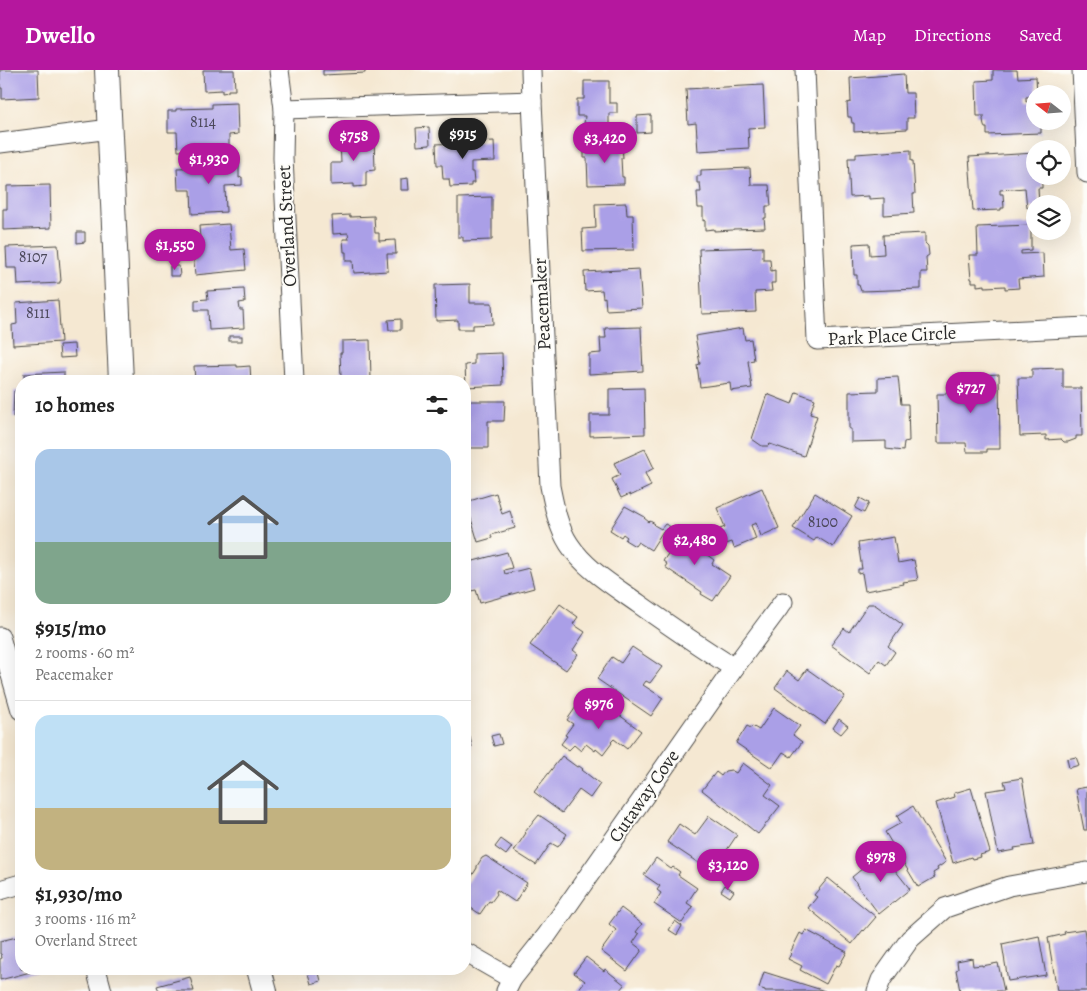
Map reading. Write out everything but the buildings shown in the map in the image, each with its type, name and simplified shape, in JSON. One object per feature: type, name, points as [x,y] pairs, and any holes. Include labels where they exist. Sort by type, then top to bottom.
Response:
[{"type":"street","points":[[108,70],[121,375]]},
{"type":"street","name":"Overland Street","points":[[279,70],[284,109],[283,158],[294,375]]},
{"type":"street","name":"Peacemaker","points":[[531,70],[550,486],[555,511],[570,545],[585,564],[603,579],[694,643],[734,668]]},
{"type":"street","name":"Park Place Circle","points":[[805,70],[817,340],[1087,328]]},
{"type":"street","points":[[1082,70],[1087,173]]},
{"type":"street","points":[[284,109],[532,101]]},
{"type":"street","points":[[0,143],[110,129]]},
{"type":"street","name":"Cutaway Cove","points":[[509,985],[547,935],[734,668],[783,602]]},
{"type":"street","points":[[0,637],[15,689]]},
{"type":"street","points":[[877,991],[881,980],[910,939],[945,908],[1009,886],[1087,872]]},
{"type":"street","points":[[0,890],[15,886]]},
{"type":"street","points":[[471,956],[509,985]]},
{"type":"street","points":[[98,975],[102,991]]},
{"type":"street","points":[[261,975],[266,991]]}]
